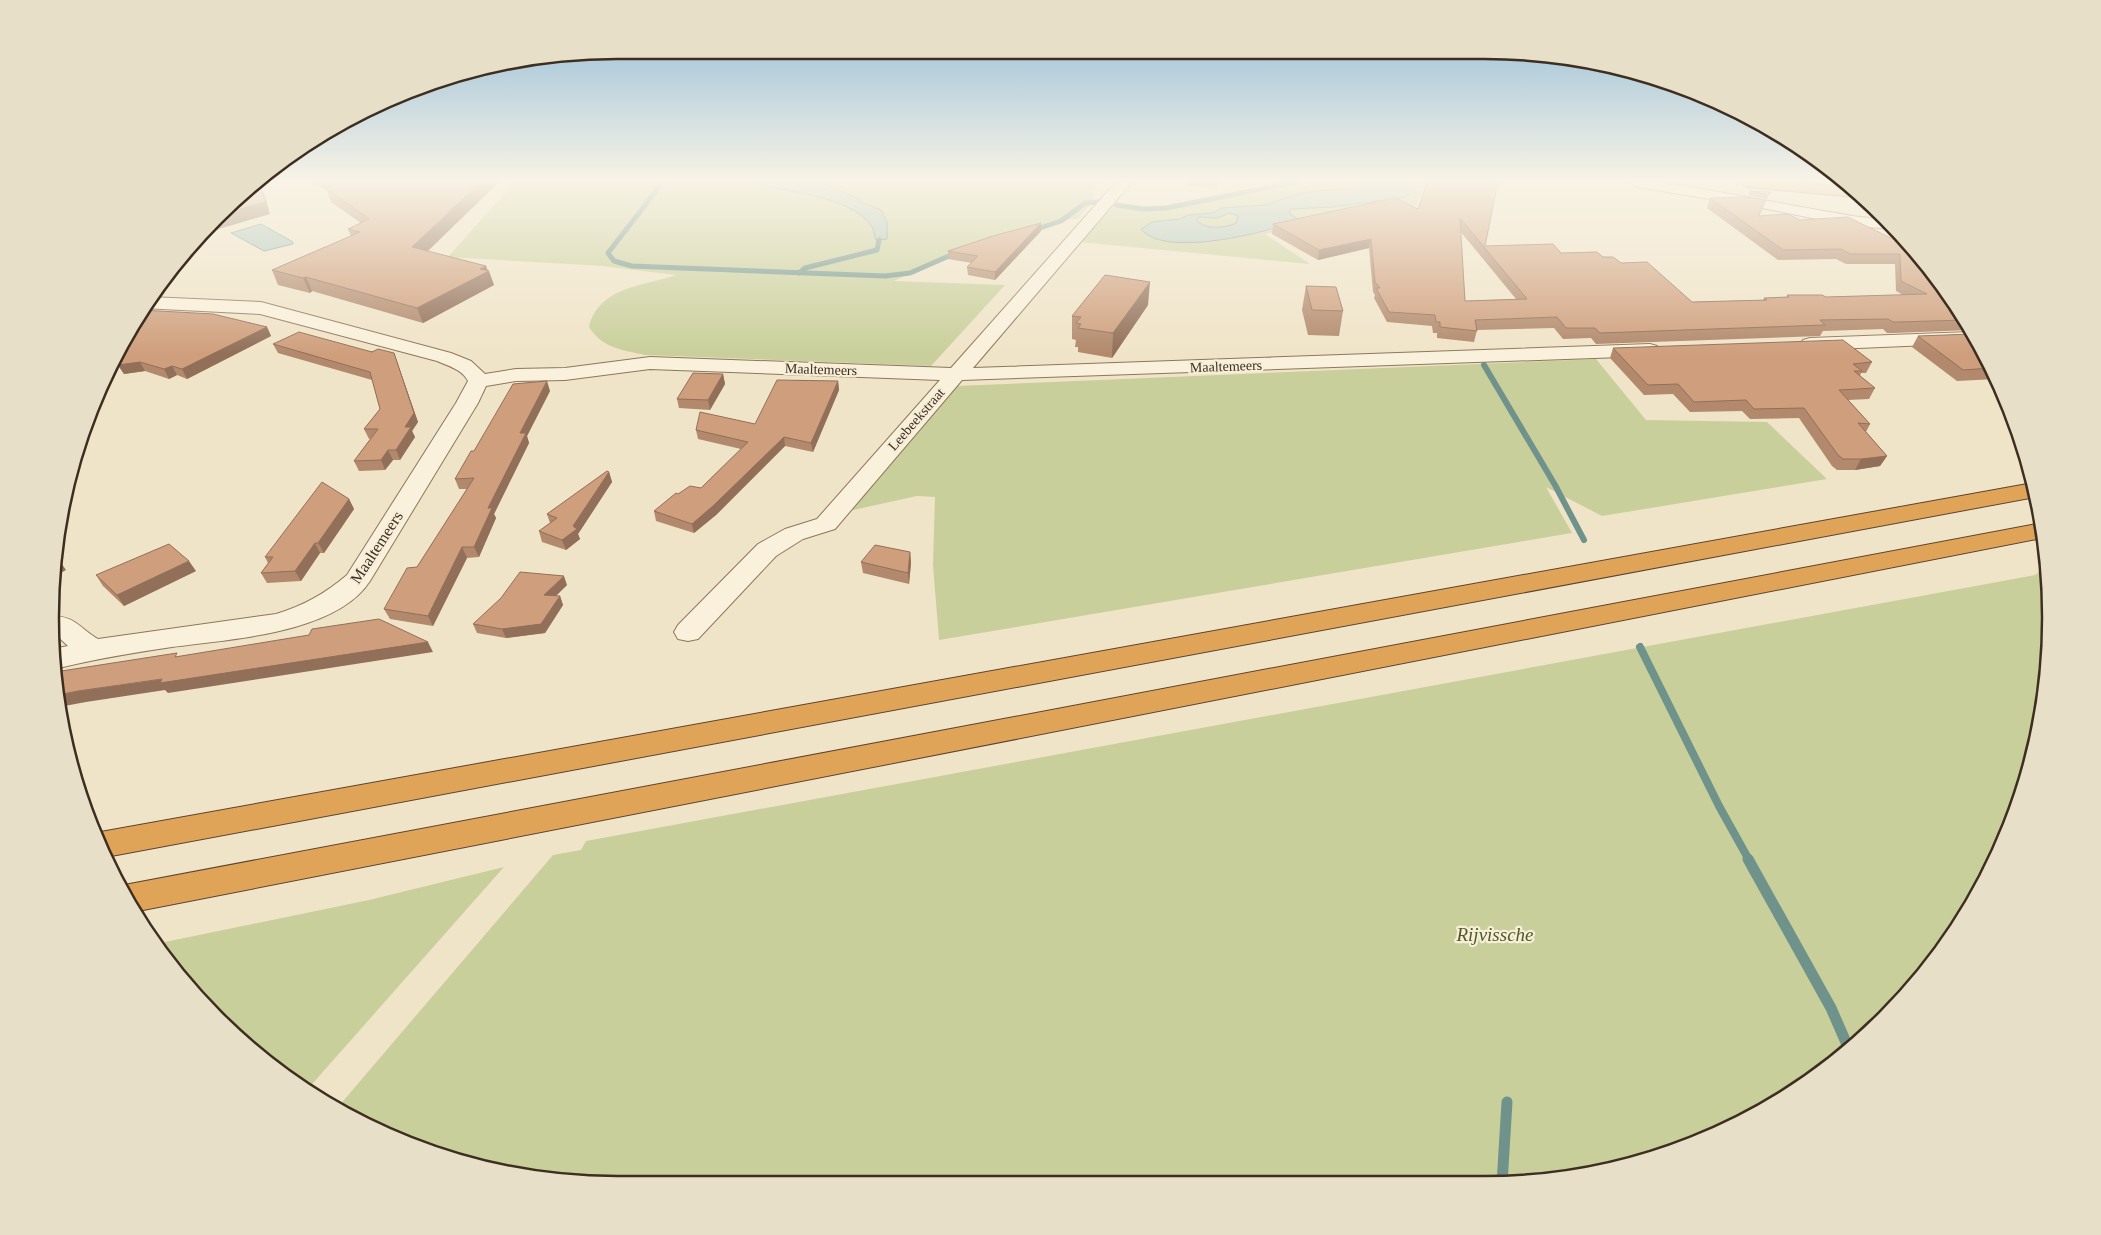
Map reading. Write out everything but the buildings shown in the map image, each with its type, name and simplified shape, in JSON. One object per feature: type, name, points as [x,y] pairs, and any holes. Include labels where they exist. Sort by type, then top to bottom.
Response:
[{"type":"highway","points":[[107,844],[2028,491]]},
{"type":"highway","points":[[134,897],[2035,531]]},
{"type":"street","name":"Leebeekstraat","points":[[688,632],[767,550],[794,534],[826,524],[1073,240]]},
{"type":"street","points":[[155,304],[236,306],[290,314],[444,357],[464,365],[476,373],[478,381]]},
{"type":"street","points":[[1786,345],[1967,338]]},
{"type":"street","name":"Maaltemeers","points":[[60,657],[95,649],[276,623],[314,610],[342,594],[357,580],[468,403],[478,381],[516,375],[572,373],[650,363],[955,374],[1668,350]]},
{"type":"street","points":[[59,625],[69,630],[79,641],[95,649]]},
{"type":"green space","points":[[464,240],[992,240],[967,247],[894,281],[1005,285],[931,366],[645,355],[613,347],[600,340],[589,327],[594,313],[602,303],[613,295],[637,285],[676,275],[602,266],[448,257]]},
{"type":"green space","points":[[1081,240],[1163,240],[1187,242],[1218,240],[1273,240],[1310,264],[1079,242]]},
{"type":"green space","points":[[1596,359],[1646,420],[1767,422],[1827,479],[1602,516],[1546,487],[1572,533],[939,640],[933,565],[935,497],[917,496],[844,512],[956,386]]},
{"type":"green space","name":"Rijvissche","points":[[2040,571],[2042,618],[2041,654],[2032,727],[2013,797],[2000,831],[1985,865],[1948,928],[1927,958],[1879,1013],[1824,1061],[1794,1082],[1731,1119],[1663,1147],[1593,1166],[1520,1175],[1484,1176],[581,1175],[508,1166],[438,1147],[370,1119],[341,1103],[553,855],[581,850],[586,841],[2035,575]]},
{"type":"green space","points":[[504,867],[312,1085],[277,1061],[222,1013],[197,986],[163,942],[369,900]]},
{"type":"water","points":[[243,240],[289,240],[293,242],[293,244],[264,251]]},
{"type":"water","points":[[1160,240],[1219,240],[1193,242],[1171,242]]},
{"type":"waterway","points":[[618,240],[608,253],[614,261],[632,266],[799,273]]},
{"type":"waterway","points":[[799,273],[805,268],[877,250],[879,240]]},
{"type":"waterway","points":[[799,273],[885,276],[910,273],[958,252]]},
{"type":"waterway","points":[[1484,365],[1555,485],[1584,540]]},
{"type":"waterway","points":[[1640,647],[1719,806],[1749,860]]},
{"type":"waterway","points":[[1748,859],[1831,1008],[1846,1043]]},
{"type":"waterway","points":[[1503,1175],[1507,1102]]}]
